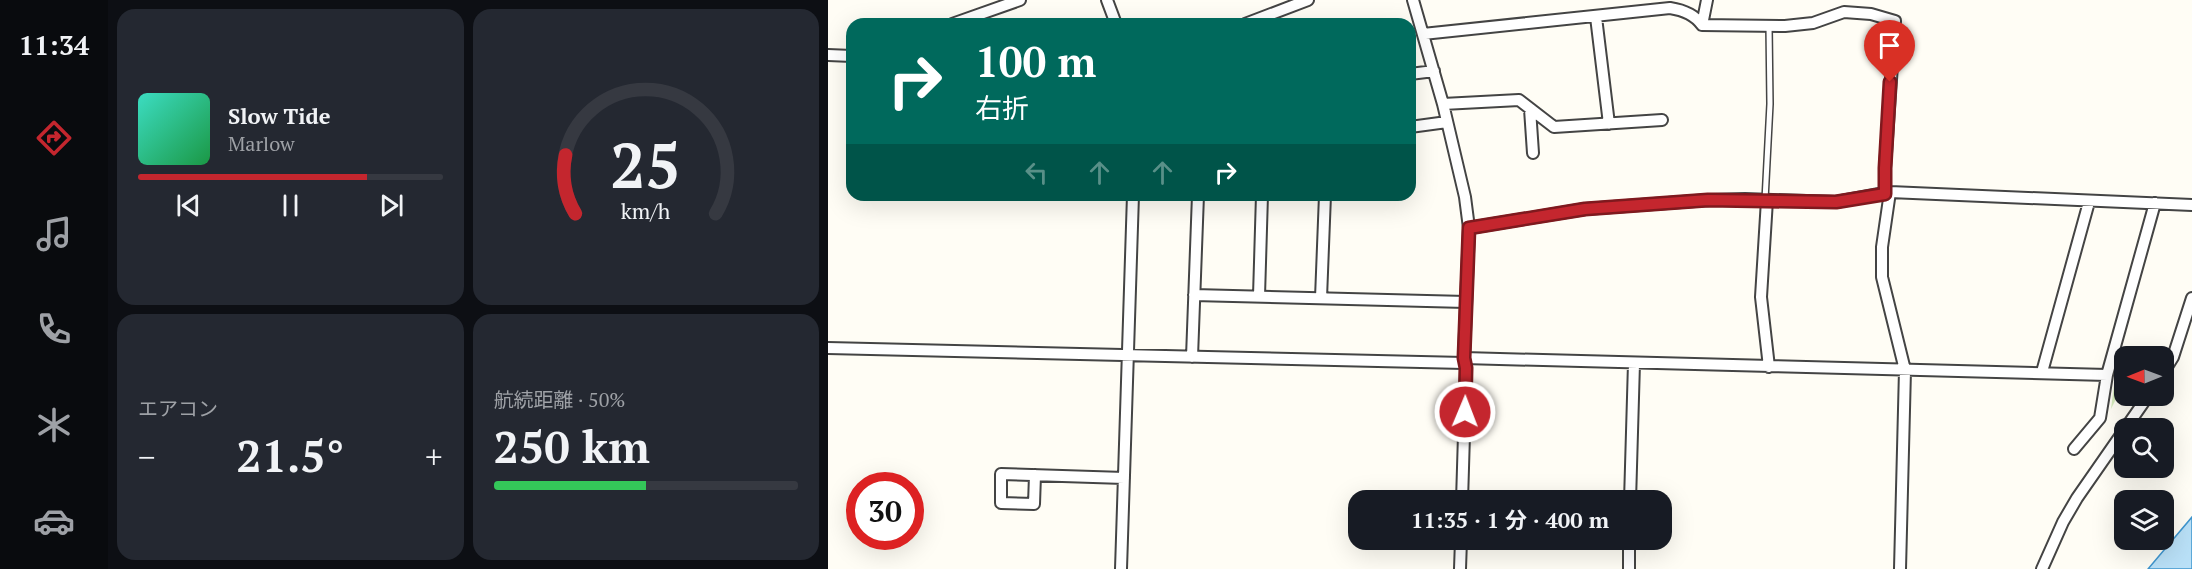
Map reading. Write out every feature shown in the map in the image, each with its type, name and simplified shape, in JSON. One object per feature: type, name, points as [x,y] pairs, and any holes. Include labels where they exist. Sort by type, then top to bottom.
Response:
[{"type":"street","points":[[969,18],[1020,0]]},
{"type":"street","points":[[1107,0],[1114,18]]},
{"type":"street","points":[[1261,18],[1308,0]]},
{"type":"street","points":[[1413,0],[1443,104],[1466,197],[1469,228],[1462,490]]},
{"type":"street","points":[[1702,25],[1707,0]]},
{"type":"street","points":[[1423,34],[1596,16],[1651,5],[1683,10],[1699,20],[1702,25]]},
{"type":"street","points":[[1702,25],[1769,26],[1813,23],[1844,12],[1871,14],[1895,21],[1885,168],[1888,193],[1882,247],[1882,277],[1905,370],[1900,569]]},
{"type":"street","points":[[1596,16],[1609,123]]},
{"type":"street","points":[[828,55],[846,56]]},
{"type":"street","points":[[1416,73],[1434,71]]},
{"type":"street","points":[[1443,104],[1519,100],[1554,127],[1662,120]]},
{"type":"street","points":[[1530,109],[1533,153]]},
{"type":"street","points":[[1416,126],[1447,122]]},
{"type":"street","points":[[1469,228],[1585,209],[1708,200],[1836,202],[1888,193],[2192,205]]},
{"type":"street","points":[[1766,200],[1761,297],[1769,367]]},
{"type":"street","points":[[1121,569],[1133,201]]},
{"type":"street","points":[[1192,357],[1198,201]]},
{"type":"street","points":[[1259,296],[1262,201]]},
{"type":"street","points":[[1321,298],[1325,201]]},
{"type":"street","points":[[2042,372],[2089,202]]},
{"type":"street","points":[[2074,449],[2100,418],[2107,375],[2155,203]]},
{"type":"street","points":[[1194,295],[1466,302]]},
{"type":"street","points":[[2174,354],[2192,298]]},
{"type":"street","points":[[828,348],[1128,356],[1634,363],[2107,375]]},
{"type":"street","points":[[1630,490],[1634,363]]},
{"type":"street","points":[[2042,569],[2063,522],[2077,498],[2141,406]]},
{"type":"street","points":[[1035,475],[1124,478]]},
{"type":"street","points":[[1461,550],[1461,569]]},
{"type":"street","points":[[1629,550],[1629,569]]},
{"type":"lane","points":[[1766,200],[1770,104],[1769,26]]},
{"type":"green space","points":[[2114,385],[2114,403],[2111,409]]},
{"type":"water","points":[[2192,517],[2192,569],[2148,569],[2164,550],[2174,550],[2174,538]]},
{"type":"route","points":[[1465,412],[1466,368],[1464,358],[1469,228],[1585,209],[1708,200],[1836,202],[1885,194],[1890,82]]}]
